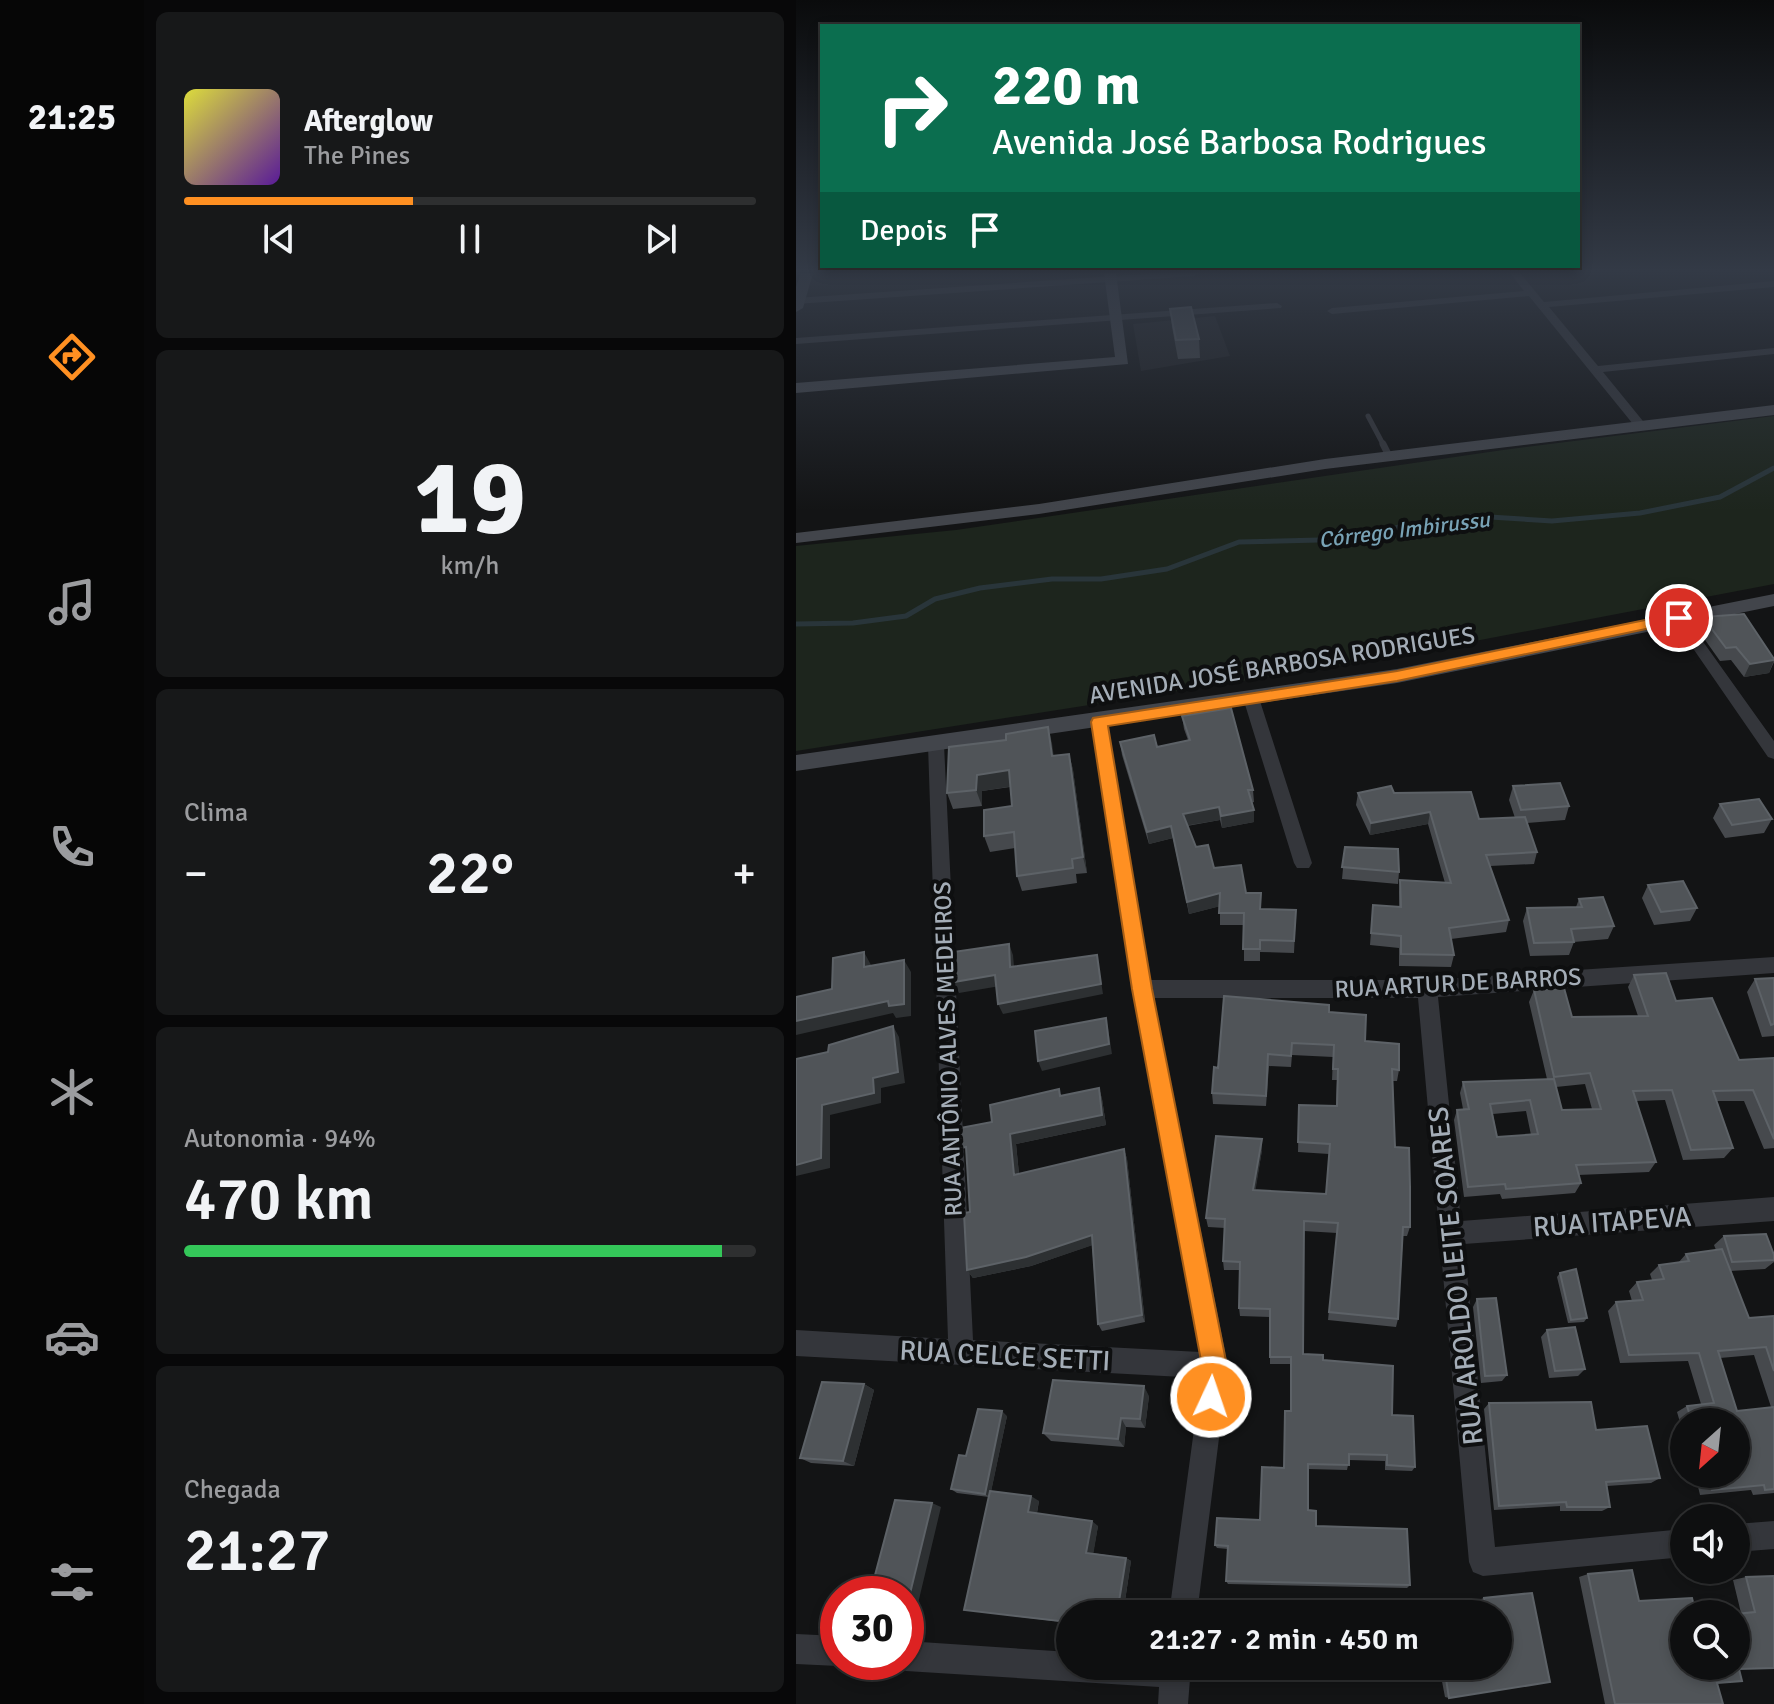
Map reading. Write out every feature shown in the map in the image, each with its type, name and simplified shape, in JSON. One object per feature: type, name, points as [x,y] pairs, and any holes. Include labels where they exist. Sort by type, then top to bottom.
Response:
[{"type":"main road","points":[[796,388],[1123,361],[1122,353]]},
{"type":"main road","points":[[796,538],[1039,509],[1389,456],[1774,410]]},
{"type":"main road","name":"AVENIDA JOSÉ BARBOSA RODRIGUES","points":[[796,763],[1099,722],[1397,676],[1774,600]]},
{"type":"street","points":[[1579,353],[1641,426]]},
{"type":"street","points":[[1593,370],[1760,353]]},
{"type":"street","points":[[1679,618],[1774,753]]},
{"type":"street","points":[[1251,698],[1303,863]]},
{"type":"street","points":[[1099,722],[1142,989],[1215,1366],[1185,1600]]},
{"type":"street","name":"RUA ANTÔNIO ALVES MEDEIROS","points":[[936,745],[961,1353]]},
{"type":"street","name":"RUA ARTUR DE BARROS","points":[[1142,989],[1427,989],[1774,965]]},
{"type":"street","name":"RUA AROLDO LEITE SOARES","points":[[1427,989],[1483,1562],[1670,1544]]},
{"type":"street","name":"RUA ITAPEVA","points":[[1451,1233],[1774,1209]]},
{"type":"street","name":"RUA CELCE SETTI","points":[[796,1343],[1215,1366]]},
{"type":"street","points":[[1750,1537],[1774,1535]]},
{"type":"street","points":[[796,1649],[820,1650]]},
{"type":"street","points":[[924,1657],[1056,1664]]},
{"type":"street","points":[[1173,1704],[1174,1680]]},
{"type":"lane","points":[[1368,416],[1389,456]]},
{"type":"shaded area","points":[[1138,353],[1229,353],[1230,356],[1141,371]]},
{"type":"shaded area","points":[[1774,416],[1774,584],[1381,659],[796,751],[796,546],[956,530],[1503,450]]},
{"type":"building","points":[[1744,614],[1774,660],[1750,664],[1736,647],[1726,648],[1703,617]]},
{"type":"building","points":[[1231,708],[1253,790],[1248,790],[1254,810],[1221,816],[1219,807],[1183,814],[1196,847],[1208,845],[1214,868],[1241,865],[1246,893],[1261,893],[1260,909],[1296,910],[1294,941],[1260,940],[1260,949],[1243,949],[1244,913],[1219,913],[1220,893],[1187,902],[1171,826],[1147,832],[1120,742],[1154,735],[1157,747],[1190,740],[1182,716]]},
{"type":"building","points":[[1048,727],[1052,756],[1069,754],[1083,857],[1072,859],[1073,868],[1017,876],[1014,832],[984,836],[984,810],[1012,806],[1009,770],[977,775],[976,790],[947,793],[949,747],[1006,740],[1006,734]]},
{"type":"building","points":[[1560,783],[1569,806],[1521,810],[1513,786]]},
{"type":"building","points":[[1391,786],[1394,793],[1471,792],[1479,819],[1525,817],[1537,852],[1486,855],[1509,920],[1449,928],[1454,955],[1401,954],[1401,936],[1371,933],[1373,905],[1401,907],[1400,880],[1451,883],[1430,812],[1371,823],[1358,793]]},
{"type":"building","points":[[1759,799],[1772,819],[1732,825],[1720,804]]},
{"type":"building","points":[[1345,847],[1398,849],[1399,872],[1342,867]]},
{"type":"building","points":[[1683,881],[1697,908],[1661,912],[1648,885]]},
{"type":"building","points":[[1603,897],[1614,926],[1571,929],[1574,942],[1534,943],[1527,908],[1582,907],[1579,899]]},
{"type":"building","points":[[1009,944],[1010,967],[1097,955],[1101,984],[998,1004],[995,975],[954,982],[953,952]]},
{"type":"building","points":[[864,952],[864,967],[904,960],[904,1004],[889,1006],[888,1001],[796,1021],[796,997],[832,989],[833,958]]},
{"type":"building","points":[[1666,973],[1676,1001],[1712,998],[1739,1060],[1774,1058],[1774,1139],[1753,1090],[1713,1091],[1733,1148],[1691,1150],[1672,1090],[1633,1091],[1656,1162],[1576,1165],[1581,1183],[1506,1189],[1505,1184],[1468,1187],[1457,1110],[1469,1109],[1463,1082],[1554,1079],[1562,1110],[1601,1109],[1590,1073],[1554,1077],[1534,990],[1564,988],[1572,1017],[1648,1016],[1634,975]],"holes":[[[1530,1100],[1538,1134],[1497,1137],[1490,1104]]]},
{"type":"building","points":[[1774,978],[1774,1024],[1771,1025],[1755,979]]},
{"type":"building","points":[[1224,996],[1329,1005],[1329,1012],[1366,1015],[1365,1041],[1399,1044],[1399,1070],[1392,1069],[1395,1147],[1409,1148],[1410,1227],[1403,1227],[1398,1319],[1329,1312],[1338,1223],[1304,1221],[1303,1354],[1323,1355],[1323,1360],[1393,1366],[1392,1415],[1413,1416],[1415,1467],[1387,1465],[1387,1455],[1349,1454],[1349,1465],[1308,1464],[1308,1510],[1316,1511],[1316,1526],[1407,1529],[1410,1585],[1226,1581],[1228,1546],[1215,1545],[1217,1518],[1260,1520],[1262,1467],[1284,1468],[1285,1411],[1291,1411],[1291,1357],[1270,1357],[1270,1309],[1239,1308],[1240,1262],[1223,1261],[1225,1219],[1206,1218],[1216,1136],[1262,1139],[1253,1190],[1326,1194],[1330,1144],[1298,1142],[1299,1105],[1337,1106],[1338,1069],[1333,1069],[1334,1045],[1292,1043],[1291,1056],[1268,1054],[1266,1096],[1212,1093],[1214,1067],[1218,1068]]},
{"type":"building","points":[[1106,1018],[1109,1044],[1038,1061],[1035,1031]]},
{"type":"building","points":[[893,1026],[898,1072],[873,1078],[874,1093],[822,1105],[821,1158],[796,1165],[796,1059],[828,1052],[829,1045]]},
{"type":"building","points":[[1099,1088],[1102,1115],[1010,1134],[1014,1175],[1124,1149],[1142,1315],[1098,1324],[1092,1235],[1026,1257],[967,1270],[964,1213],[970,1212],[966,1147],[961,1148],[960,1128],[992,1122],[990,1105],[1059,1089],[1060,1096]]},
{"type":"building","points":[[1766,1234],[1774,1260],[1732,1262],[1724,1236]]},
{"type":"building","points":[[1722,1249],[1749,1318],[1774,1316],[1774,1371],[1766,1347],[1718,1351],[1736,1408],[1688,1408],[1714,1403],[1699,1353],[1629,1355],[1616,1302],[1643,1300],[1637,1282],[1664,1279],[1659,1265],[1689,1261],[1686,1254]]},
{"type":"building","points":[[1576,1269],[1587,1318],[1571,1320],[1560,1273]]},
{"type":"building","points":[[1496,1298],[1507,1375],[1485,1376],[1477,1299]]},
{"type":"building","points":[[1575,1327],[1585,1369],[1555,1371],[1547,1330]]},
{"type":"building","points":[[1053,1380],[1144,1386],[1140,1419],[1121,1418],[1118,1439],[1043,1433]]},
{"type":"building","points":[[822,1382],[864,1384],[843,1461],[800,1458]]},
{"type":"building","points":[[1591,1402],[1596,1430],[1647,1426],[1660,1478],[1606,1482],[1610,1507],[1567,1507],[1566,1502],[1499,1506],[1489,1403]]},
{"type":"building","points":[[1774,1407],[1774,1489],[1765,1490],[1764,1485],[1750,1486],[1750,1410]]},
{"type":"building","points":[[978,1409],[1002,1411],[985,1494],[951,1489],[959,1455],[966,1456]]},
{"type":"building","points":[[990,1491],[1031,1496],[1028,1512],[1092,1521],[1086,1553],[1126,1558],[1119,1600],[1056,1600],[1056,1621],[964,1610]]},
{"type":"building","points":[[895,1500],[932,1503],[914,1576],[875,1576]]},
{"type":"building","points":[[1632,1570],[1639,1601],[1692,1598],[1670,1600],[1670,1680],[1742,1681],[1717,1683],[1723,1704],[1615,1704],[1588,1574]]},
{"type":"building","points":[[1774,1576],[1774,1668],[1750,1669],[1750,1612],[1755,1612],[1748,1584],[1750,1577]]},
{"type":"building","points":[[1532,1593],[1550,1682],[1449,1698],[1446,1680],[1512,1680],[1512,1600],[1484,1598]]},
{"type":"waterway","name":"Córrego Imbirussu","points":[[796,624],[853,623],[906,616],[935,599],[980,588],[1052,579],[1101,579],[1167,569],[1239,542],[1359,539],[1399,527],[1429,526],[1474,516],[1552,521],[1640,513],[1720,497],[1774,468]]},
{"type":"route","points":[[1211,1397],[1215,1366],[1142,989],[1099,722],[1397,676],[1679,618]]}]
